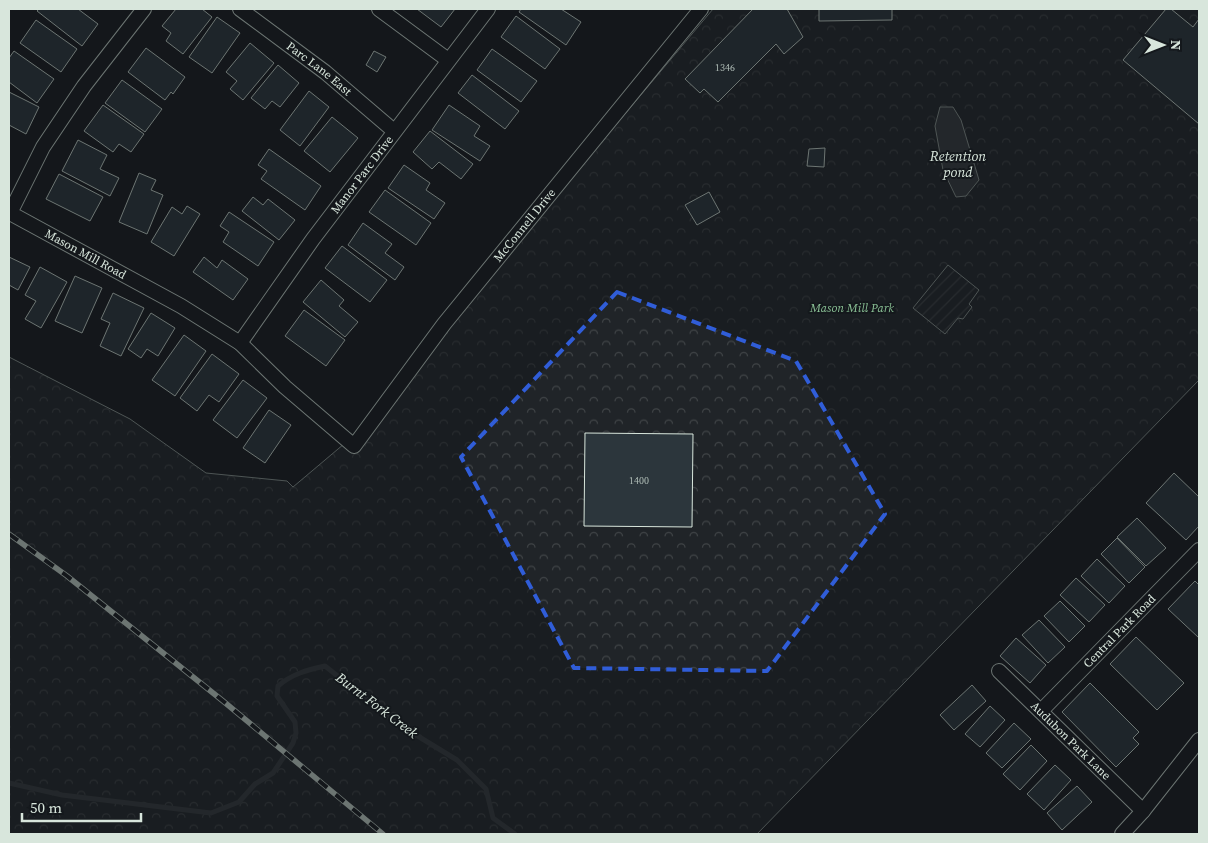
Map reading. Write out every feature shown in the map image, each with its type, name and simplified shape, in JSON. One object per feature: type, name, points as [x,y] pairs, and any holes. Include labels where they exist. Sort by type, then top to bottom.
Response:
[{"type":"street","name":"Mason Mill Road","points":[[144,9],[84,86],[43,147],[10,213],[181,306],[240,344],[285,387],[354,446]]},
{"type":"street","name":"Parc Lane East","points":[[240,9],[325,72],[394,131]]},
{"type":"street","points":[[379,9],[448,60]]},
{"type":"street","name":"Manor Parc Drive","points":[[240,344],[263,307],[394,131],[488,9]]},
{"type":"street","name":"McConnell Drive","points":[[354,446],[444,324],[701,9]]},
{"type":"street","name":"Central Park Road","points":[[1041,711],[1199,550]]},
{"type":"street","name":"Audubon Park Lane","points":[[999,671],[1143,811]]},
{"type":"street","points":[[1122,834],[1143,811],[1199,740]]},
{"type":"highlighted area","points":[[617,292],[796,361],[885,514],[767,671],[574,668],[461,457]]},
{"type":"green space","name":"Mason Mill Park","points":[[713,9],[1199,9],[1199,380],[757,834],[9,834],[9,357],[130,419],[206,473],[287,481],[293,487],[357,433]]},
{"type":"green space","points":[[948,265],[979,290],[969,304],[972,307],[963,319],[958,318],[945,334],[913,308]]},
{"type":"water","name":"Retention pond","points":[[940,107],[953,107],[961,120],[979,180],[966,196],[956,197],[943,170],[935,126]]},
{"type":"building","points":[[39,9],[78,9],[98,24],[82,46],[37,11]]},
{"type":"building","points":[[176,9],[202,9],[212,17],[183,54],[166,41],[171,33],[162,26]]},
{"type":"building","points":[[417,9],[455,9],[441,27]]},
{"type":"building","points":[[521,9],[561,9],[581,22],[566,45],[519,12]]},
{"type":"building","points":[[753,9],[787,9],[803,37],[784,54],[776,44],[718,102],[704,89],[700,93],[685,79]]},
{"type":"building","points":[[819,9],[892,9],[892,20],[819,21]]},
{"type":"building","points":[[1166,9],[1171,9],[1193,27],[1199,19],[1199,124],[1123,60]]},
{"type":"building","points":[[516,16],[560,49],[545,69],[501,37]]},
{"type":"building","points":[[217,17],[240,33],[212,73],[189,57]]},
{"type":"building","points":[[36,20],[77,49],[61,72],[20,43]]},
{"type":"building","points":[[250,43],[274,63],[243,100],[230,89],[237,81],[226,72]]},
{"type":"building","points":[[146,48],[185,77],[173,94],[171,92],[165,100],[128,72]]},
{"type":"building","points":[[492,49],[537,81],[521,102],[477,70]]},
{"type":"building","points":[[14,51],[54,79],[37,103],[9,82],[9,58]]},
{"type":"building","points":[[374,51],[386,57],[377,72],[366,65]]},
{"type":"building","points":[[278,65],[299,83],[280,107],[272,101],[265,109],[251,98]]},
{"type":"building","points":[[472,75],[519,111],[505,129],[458,93]]},
{"type":"building","points":[[122,80],[162,109],[145,132],[105,103]]},
{"type":"building","points":[[309,91],[329,107],[300,146],[280,130]]},
{"type":"building","points":[[9,92],[39,107],[26,134],[9,125]]},
{"type":"building","points":[[103,105],[144,134],[131,152],[119,144],[113,152],[84,131]]},
{"type":"building","points":[[449,105],[480,126],[474,136],[490,146],[480,161],[432,130]]},
{"type":"building","points":[[332,117],[358,138],[330,172],[304,151]]},
{"type":"building","points":[[430,131],[473,164],[461,179],[439,162],[432,169],[413,152]]},
{"type":"building","points":[[78,140],[107,155],[100,169],[119,178],[110,196],[62,171]]},
{"type":"building","points":[[825,148],[824,167],[807,166],[809,149]]},
{"type":"building","points":[[269,149],[321,186],[305,210],[261,179],[267,171],[258,165]]},
{"type":"building","points":[[404,165],[430,183],[426,190],[445,203],[434,219],[388,188]]},
{"type":"building","points":[[139,173],[156,180],[151,190],[163,195],[147,234],[119,222]]},
{"type":"building","points":[[59,174],[103,197],[90,221],[46,199]]},
{"type":"building","points":[[385,190],[431,223],[416,245],[369,212]]},
{"type":"building","points":[[709,192],[720,212],[697,225],[685,205]]},
{"type":"building","points":[[253,197],[263,205],[268,199],[295,220],[279,240],[242,211]]},
{"type":"building","points":[[187,206],[200,214],[174,256],[151,242],[172,207],[182,214]]},
{"type":"building","points":[[229,212],[274,242],[258,266],[223,242],[229,232],[220,226]]},
{"type":"building","points":[[363,223],[392,244],[385,253],[404,267],[395,280],[348,245]]},
{"type":"building","points":[[342,246],[387,280],[370,302],[325,268]]},
{"type":"building","points":[[9,257],[30,267],[18,290],[9,285]]},
{"type":"building","points":[[204,257],[217,268],[222,260],[248,279],[233,300],[193,272]]},
{"type":"building","points":[[40,267],[67,282],[41,328],[25,319],[36,301],[25,295]]},
{"type":"building","points":[[75,276],[102,288],[82,333],[55,321]]},
{"type":"building","points":[[321,280],[344,300],[339,306],[358,322],[345,337],[303,302]]},
{"type":"building","points":[[113,293],[144,308],[121,356],[100,346],[110,323],[101,319]]},
{"type":"building","points":[[304,310],[345,340],[326,366],[285,336]]},
{"type":"building","points":[[151,313],[175,328],[158,356],[147,349],[141,358],[128,349]]},
{"type":"building","points":[[184,335],[206,351],[175,396],[152,380]]},
{"type":"building","points":[[212,354],[239,374],[219,402],[209,395],[197,411],[180,398]]},
{"type":"building","points":[[243,380],[267,398],[237,438],[213,420]]},
{"type":"building","points":[[269,410],[291,425],[265,463],[243,448]]},
{"type":"building","points":[[585,433],[693,434],[692,527],[584,526]]},
{"type":"building","points":[[1174,473],[1199,497],[1199,526],[1186,540],[1146,503]]},
{"type":"building","points":[[1137,518],[1166,548],[1146,566],[1117,537]]},
{"type":"building","points":[[1117,538],[1145,567],[1129,583],[1101,554]]},
{"type":"building","points":[[1097,559],[1125,586],[1109,603],[1081,576]]},
{"type":"building","points":[[1076,578],[1105,605],[1089,622],[1060,595]]},
{"type":"building","points":[[1195,581],[1199,585],[1199,638],[1168,609]]},
{"type":"building","points":[[1060,601],[1085,626],[1069,642],[1044,616]]},
{"type":"building","points":[[1039,620],[1065,647],[1048,663],[1022,635]]},
{"type":"building","points":[[1136,637],[1184,683],[1157,710],[1110,664]]},
{"type":"building","points":[[1016,638],[1046,665],[1030,683],[1000,656]]},
{"type":"building","points":[[1090,683],[1139,732],[1133,738],[1139,744],[1116,767],[1062,712]]},
{"type":"building","points":[[972,685],[986,701],[954,730],[940,715]]},
{"type":"building","points":[[990,706],[1005,720],[980,747],[965,734]]},
{"type":"building","points":[[1014,723],[1031,739],[1002,768],[986,753]]},
{"type":"building","points":[[1031,745],[1047,761],[1020,790],[1003,774]]},
{"type":"building","points":[[1055,765],[1071,780],[1044,810],[1027,794]]},
{"type":"building","points":[[1077,786],[1092,802],[1062,830],[1047,813]]},
{"type":"waterway","name":"Burnt Fork Creek","points":[[9,783],[62,795],[211,813],[239,802],[255,784],[273,773],[293,743],[296,733],[295,722],[277,696],[278,686],[300,673],[325,666],[398,724],[457,760],[486,789],[493,818],[515,834]]},
{"type":"railway","points":[[9,534],[67,576],[223,701],[383,834]]}]
